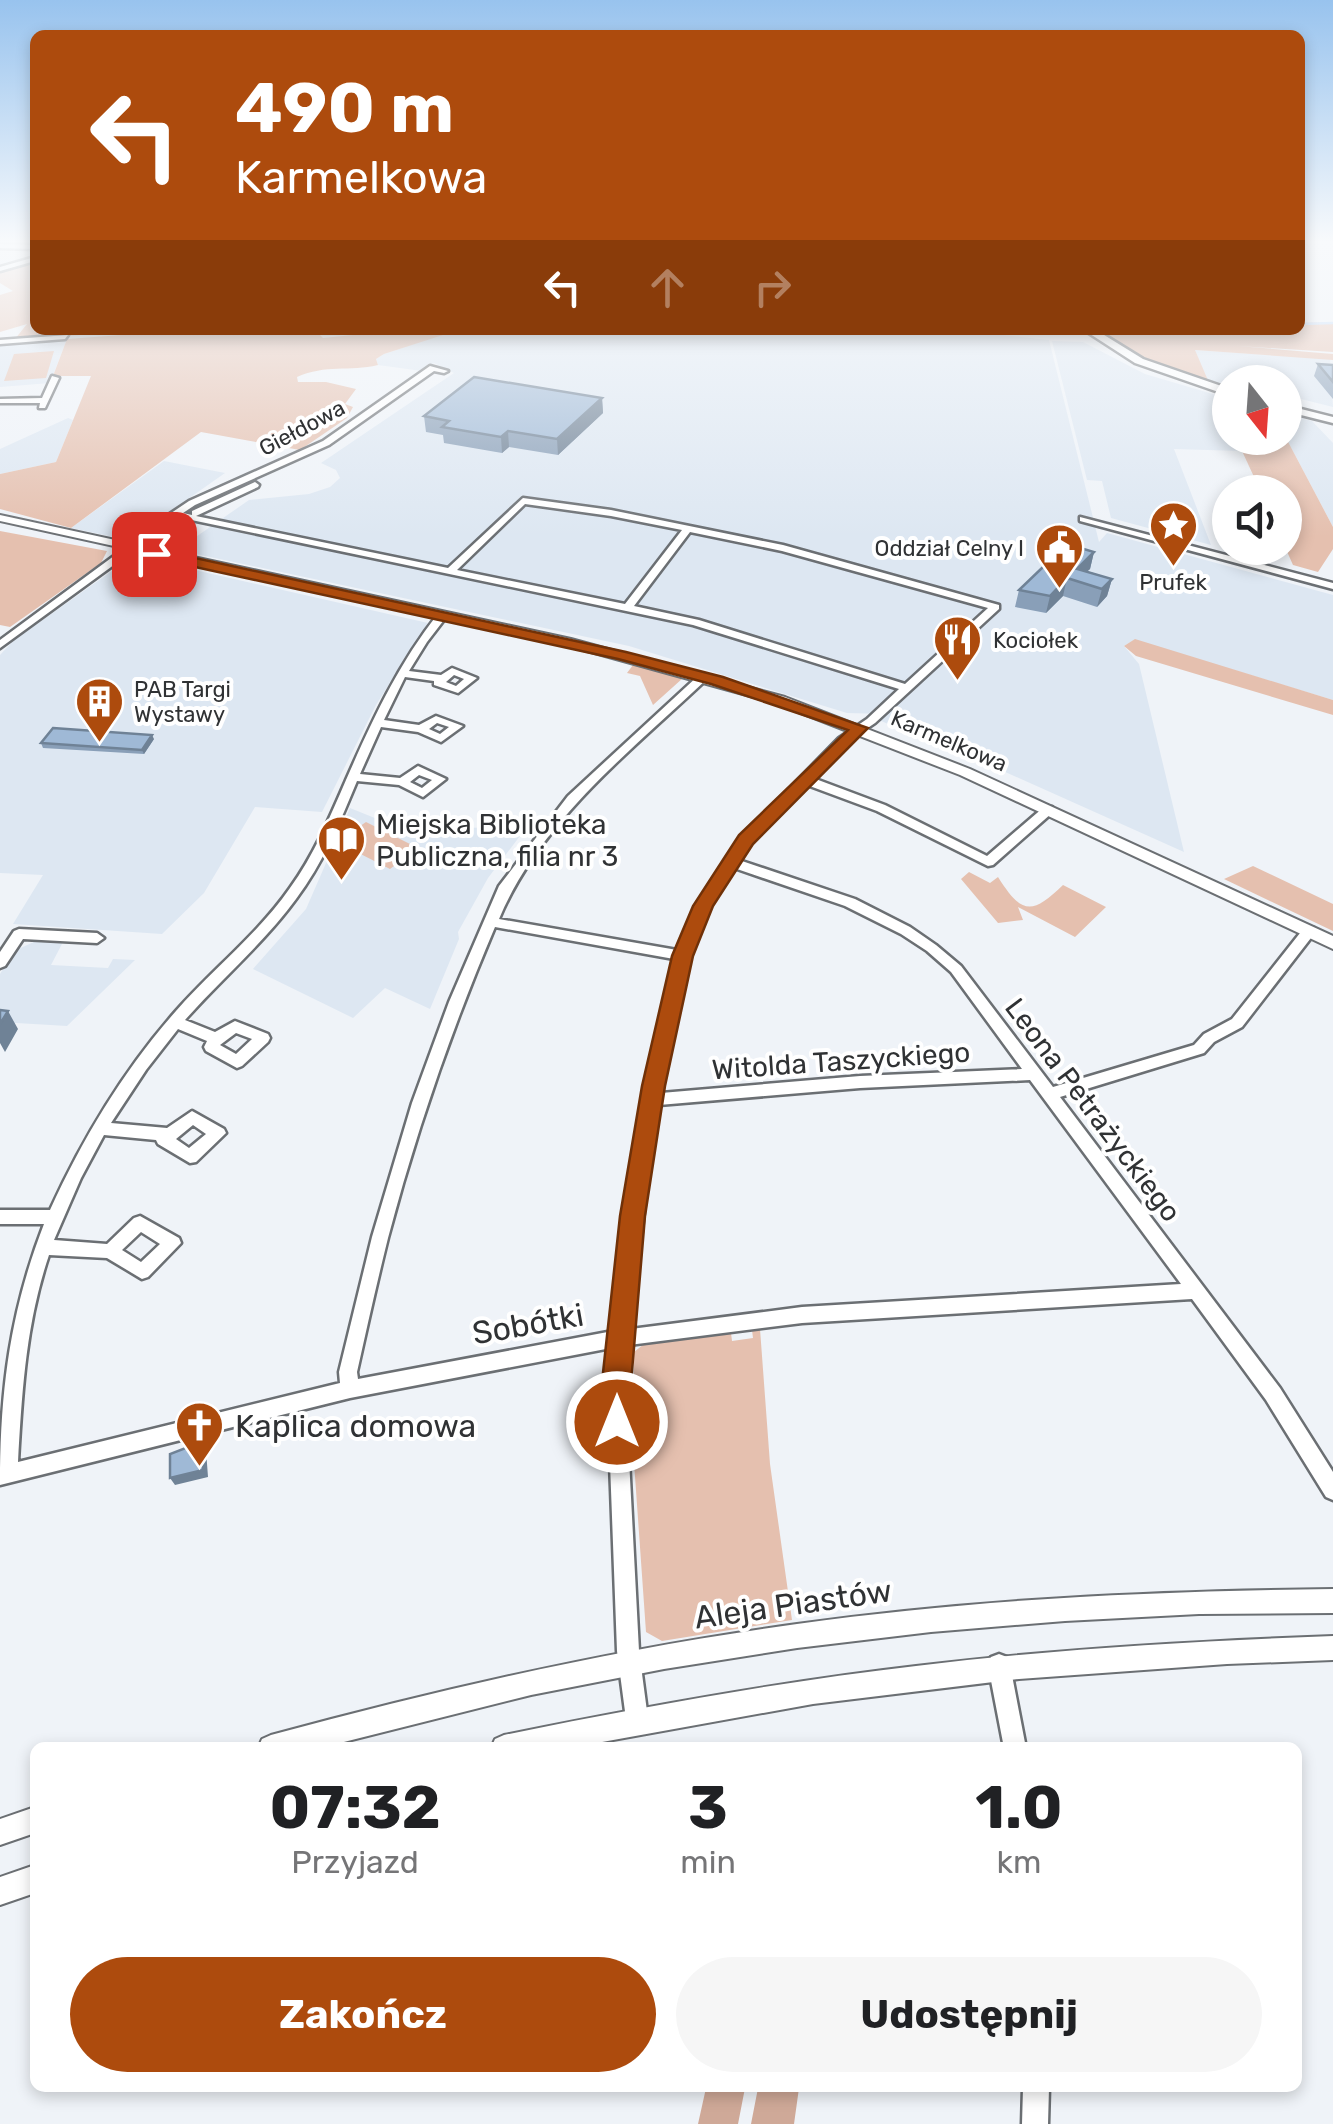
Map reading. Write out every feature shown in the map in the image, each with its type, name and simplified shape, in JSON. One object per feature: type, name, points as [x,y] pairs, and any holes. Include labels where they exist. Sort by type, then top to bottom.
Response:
[{"type":"main road","points":[[1103,339],[1139,361],[1212,387]]},
{"type":"main road","points":[[1302,412],[1333,420]]},
{"type":"street","points":[[0,342],[37,339]]},
{"type":"street","name":"Giełdowa","points":[[131,549],[175,514],[299,461],[434,368],[444,371],[384,414],[299,461],[188,516],[131,549]]},
{"type":"street","points":[[0,401],[42,404],[55,378]]},
{"type":"street","points":[[388,400],[400,402]]},
{"type":"street","points":[[0,417],[12,401]]},
{"type":"street","points":[[372,412],[384,414]]},
{"type":"street","points":[[450,571],[523,502],[611,513],[850,564],[995,607],[803,780],[730,862],[704,906],[682,956],[632,1216],[616,1382],[619,1501],[636,1719]]},
{"type":"street","points":[[175,514],[746,636],[907,688]]},
{"type":"street","name":"Karmelkowa","points":[[0,518],[704,677],[860,728],[1048,810],[1333,943]]},
{"type":"street","points":[[1083,519],[1329,585],[1333,572]]},
{"type":"street","points":[[628,608],[686,531]]},
{"type":"street","points":[[0,645],[131,549]]},
{"type":"street","points":[[4,1474],[19,1336],[43,1247],[102,1128],[129,1082],[175,1022],[275,920],[310,868],[404,674],[442,616]]},
{"type":"street","points":[[404,674],[443,679]]},
{"type":"street","points":[[350,1389],[352,1355],[404,1152],[490,922],[521,863],[562,810],[704,677]]},
{"type":"street","points":[[380,723],[422,729]]},
{"type":"street","points":[[354,777],[402,782]]},
{"type":"street","points":[[803,780],[881,808],[987,870],[1048,810]]},
{"type":"street","name":"Leona Petrażyckiego","points":[[730,862],[869,908],[923,940],[956,969],[1273,1394],[1333,1490]]},
{"type":"street","points":[[490,922],[682,956]]},
{"type":"street","points":[[1049,1094],[1199,1049],[1209,1038],[1236,1023],[1309,931]]},
{"type":"street","points":[[0,963],[19,934],[97,938]]},
{"type":"street","points":[[175,1022],[216,1039]]},
{"type":"street","name":"Witolda Taszyckiego","points":[[652,1100],[860,1082],[1034,1074]]},
{"type":"street","points":[[102,1128],[170,1135]]},
{"type":"street","points":[[0,1217],[57,1217]]},
{"type":"street","points":[[43,1247],[110,1252]]},
{"type":"street","name":"Sobótki","points":[[4,1474],[350,1389],[620,1338],[802,1315],[1196,1291]]},
{"type":"street","name":"Aleja Piastów","points":[[297,1742],[629,1664],[982,1614],[1148,1603],[1333,1601]]},
{"type":"street","points":[[531,1742],[636,1719],[854,1683],[999,1666],[1186,1652],[1333,1648]]},
{"type":"street","points":[[999,1666],[1014,1742]]},
{"type":"street","points":[[0,1832],[30,1822]]},
{"type":"street","points":[[0,1891],[30,1881]]},
{"type":"street","points":[[1035,2124],[1036,2092]]},
{"type":"shaded area","points":[[67,339],[50,383],[0,387],[0,344]]},
{"type":"shaded area","points":[[67,339],[430,339],[384,354],[376,359],[378,365],[297,377],[298,382],[326,382],[356,389],[345,404],[353,407],[347,418],[300,450],[201,432],[71,528],[0,509],[0,474],[56,462],[91,376],[53,376]]},
{"type":"shaded area","points":[[429,339],[1049,340],[1099,542],[1107,533],[1212,562],[1212,565],[1333,595],[1333,700],[1134,640],[1124,646],[1139,664],[1184,852],[925,736],[920,738],[879,720],[884,714],[847,713],[629,646],[177,550],[249,500],[309,494],[330,487],[340,478],[336,470],[321,463],[454,373],[434,363],[422,371],[378,365],[376,359]]},
{"type":"shaded area","points":[[1110,339],[1333,339],[1333,352],[1238,346],[1333,354],[1333,360],[1195,350],[1210,385],[1142,360]]},
{"type":"shaded area","points":[[1052,341],[1083,342],[1145,374],[1212,394],[1212,450],[1174,449],[1211,545],[1111,518],[1102,481],[1087,480]]},
{"type":"shaded area","points":[[1194,350],[1330,359],[1333,407],[1302,399],[1302,365],[1212,365],[1210,385]]},
{"type":"shaded area","points":[[54,351],[46,378],[4,381],[14,354]]},
{"type":"shaded area","points":[[68,418],[73,420],[56,462],[0,474],[0,449]]},
{"type":"shaded area","points":[[1302,418],[1312,421],[1333,443],[1333,527],[1295,455],[1302,455]]},
{"type":"shaded area","points":[[1244,455],[1295,455],[1333,527],[1333,549],[1318,572],[1293,565],[1302,565],[1302,475],[1253,475]]},
{"type":"shaded area","points":[[164,461],[225,473],[144,530],[114,537],[71,528]]},
{"type":"shaded area","points":[[0,531],[107,551],[101,563],[10,627],[0,625]]},
{"type":"shaded area","points":[[133,556],[428,623],[376,705],[322,812],[255,807],[204,893],[162,934],[13,924],[43,875],[0,873],[0,655],[13,641]]},
{"type":"shaded area","points":[[1135,639],[1333,700],[1333,715],[1136,656],[1124,646]]},
{"type":"shaded area","points":[[633,665],[683,678],[653,705],[640,676],[627,673]]},
{"type":"shaded area","points":[[350,808],[397,827],[526,828],[488,878],[458,932],[459,939],[430,1009],[385,988],[353,1018],[253,969],[306,909]]},
{"type":"shaded area","points":[[366,822],[418,848],[390,869],[337,842]]},
{"type":"shaded area","points":[[1253,866],[1333,904],[1333,931],[1224,879]]},
{"type":"shaded area","points":[[969,872],[990,883],[998,877],[1014,898],[1028,906],[1043,902],[1063,885],[1106,907],[1075,937],[1018,907],[1023,920],[998,923],[961,879]]},
{"type":"shaded area","points":[[36,941],[63,942],[51,965],[108,968],[113,959],[135,960],[67,1026],[0,1022],[0,974],[14,951]]},
{"type":"shaded area","points":[[760,1329],[770,1464],[792,1620],[662,1641],[646,1632],[633,1448],[634,1352],[644,1344],[731,1333],[732,1341],[753,1338],[752,1330]]},
{"type":"shaded area","points":[[705,2092],[744,2092],[738,2124],[698,2124]]},
{"type":"shaded area","points":[[757,2092],[798,2092],[794,2124],[751,2124]]},
{"type":"building","points":[[1318,364],[1333,365],[1333,382]]},
{"type":"building","points":[[474,377],[602,398],[557,439],[508,431],[501,437],[442,427],[449,421],[424,416]]},
{"type":"building","points":[[1067,544],[1094,552],[1077,569],[1112,579],[1102,589],[1067,578],[1050,596],[1019,590]]},
{"type":"building","name":"PAB Targi Wystawy","points":[[53,728],[152,735],[142,750],[41,743]]},
{"type":"building","points":[[201,1442],[203,1470],[170,1478],[170,1454]]},
{"type":"place","name":"Prufek","points":[[1173,568]]},
{"type":"place","name":"Oddział Celny I","points":[[1059,590]]},
{"type":"place","name":"Kociołek","points":[[958,682]]},
{"type":"place","name":"PAB Targi Wystawy","points":[[99,744]]},
{"type":"place","name":"Miejska Biblioteka Publiczna, filia nr 3","points":[[341,882]]},
{"type":"place","name":"Kaplica domowa","points":[[200,1468]]},
{"type":"route","points":[[154,554],[620,655],[780,700],[860,728],[799,783],[746,840],[704,906],[682,956],[653,1086],[632,1216],[616,1382],[617,1422]]}]
